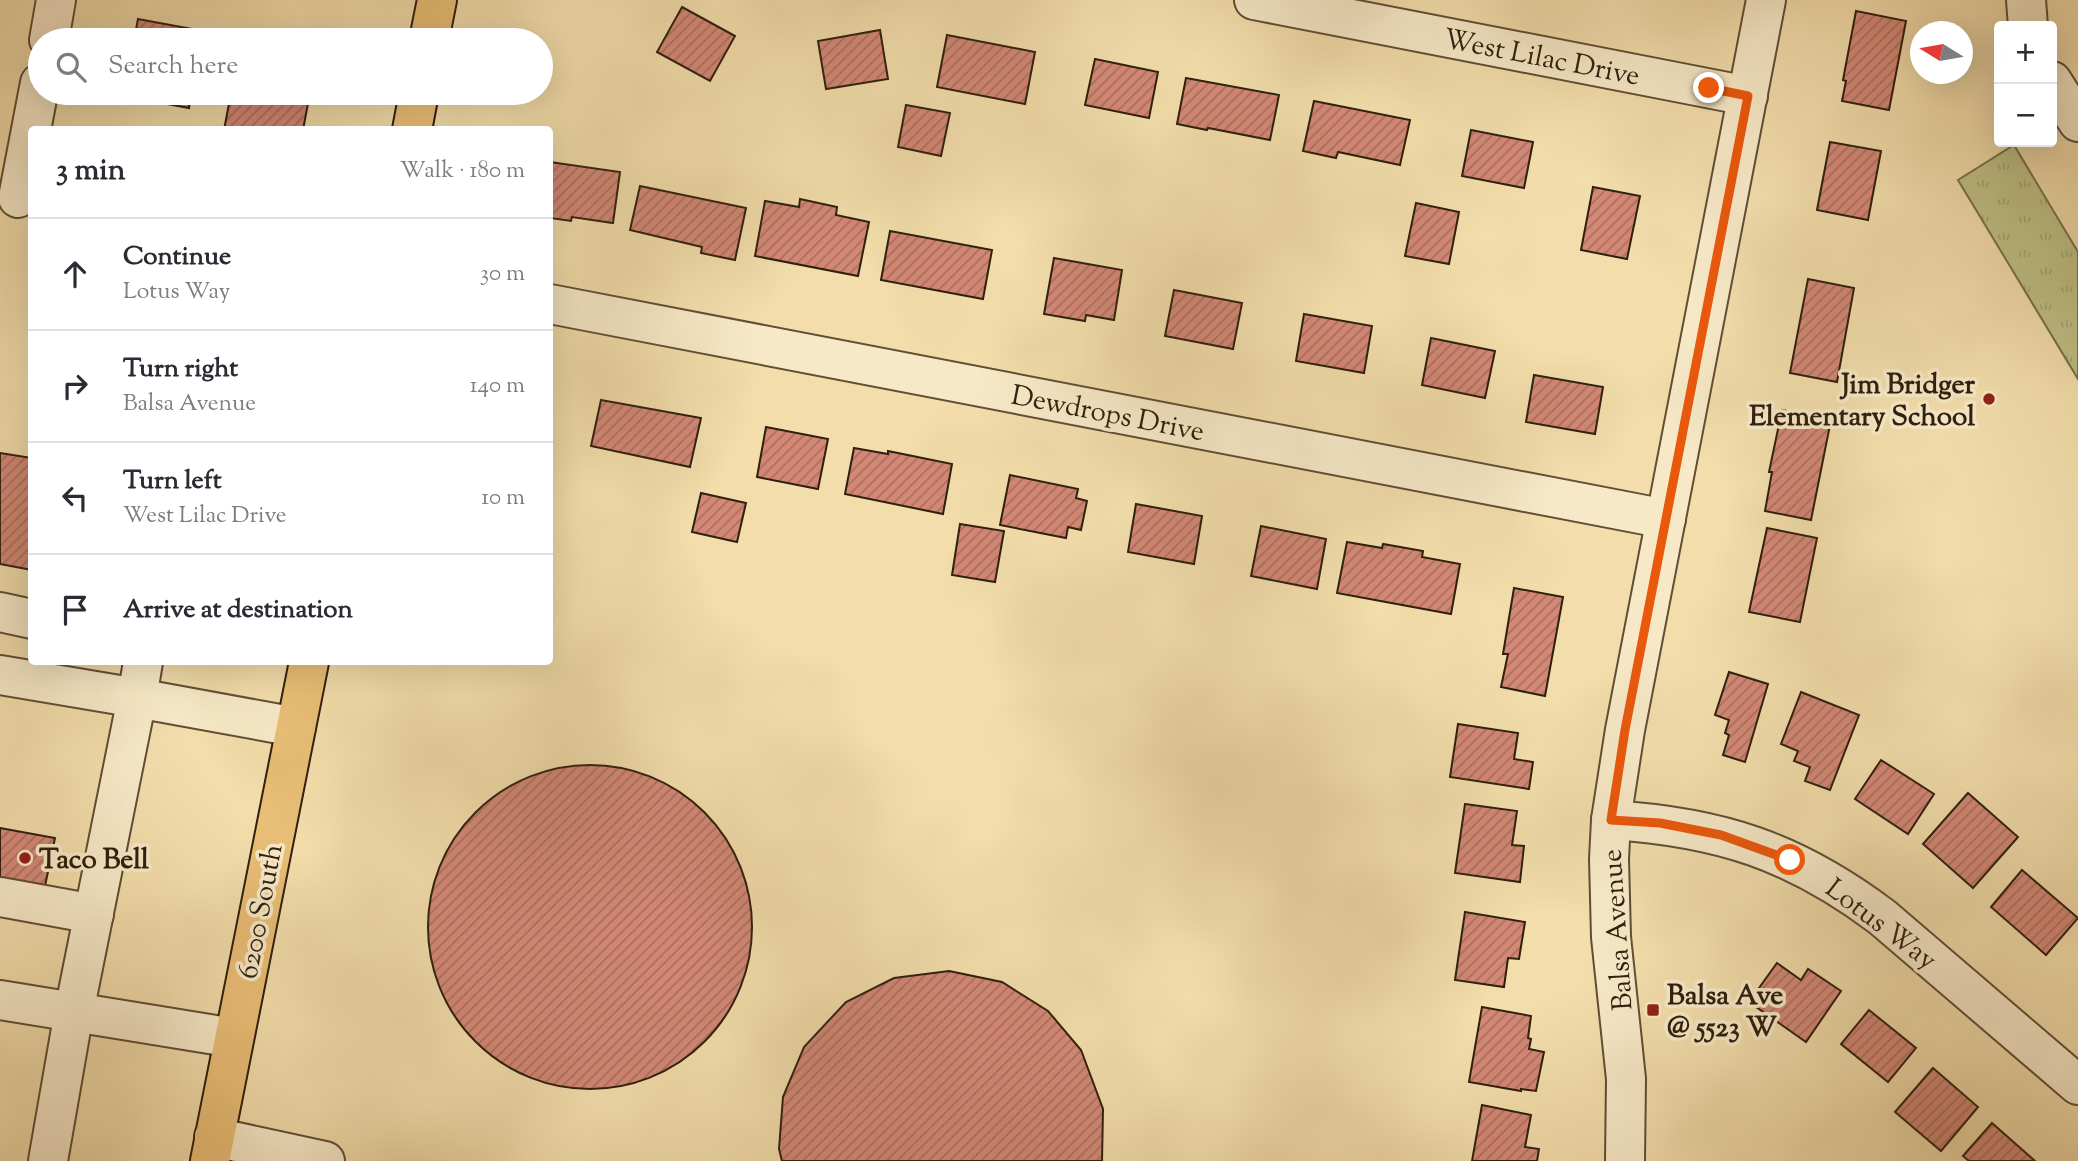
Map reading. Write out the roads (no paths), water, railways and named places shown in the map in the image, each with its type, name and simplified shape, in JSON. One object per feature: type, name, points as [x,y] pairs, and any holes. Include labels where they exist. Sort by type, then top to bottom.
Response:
[{"type":"main road","points":[[431,28],[437,0]]},
{"type":"main road","points":[[413,126],[417,105]]},
{"type":"main road","name":"6200 South","points":[[212,1149],[308,665]]},
{"type":"street","points":[[50,28],[56,0]]},
{"type":"street","name":"West Lilac Drive","points":[[1254,0],[1748,96]]},
{"type":"street","name":"Balsa Avenue","points":[[1625,1161],[1626,1079],[1609,898],[1611,820],[1625,730],[1766,0]]},
{"type":"street","points":[[2026,0],[2028,21]]},
{"type":"street","points":[[2054,84],[2078,122]]},
{"type":"street","points":[[31,126],[35,105]]},
{"type":"street","points":[[16,198],[28,140]]},
{"type":"street","name":"Dewdrops Drive","points":[[553,305],[1666,519]]},
{"type":"street","points":[[0,612],[28,618]]},
{"type":"street","points":[[48,1161],[74,1012],[142,665]]},
{"type":"street","points":[[0,675],[296,727]]},
{"type":"street","name":"Lotus Way","points":[[1611,820],[1660,823],[1721,835],[1790,860],[1822,877],[1882,916],[2078,1085]]},
{"type":"street","points":[[0,897],[94,914]]},
{"type":"street","points":[[0,1000],[234,1038]]},
{"type":"street","points":[[212,1149],[325,1161]]},
{"type":"place","name":"Jim Bridger Elementary School","points":[[1989,399]]},
{"type":"place","name":"Taco Bell","points":[[25,858]]},
{"type":"place","name":"Balsa Ave @ 5523 W","points":[[1653,1010]]}]
